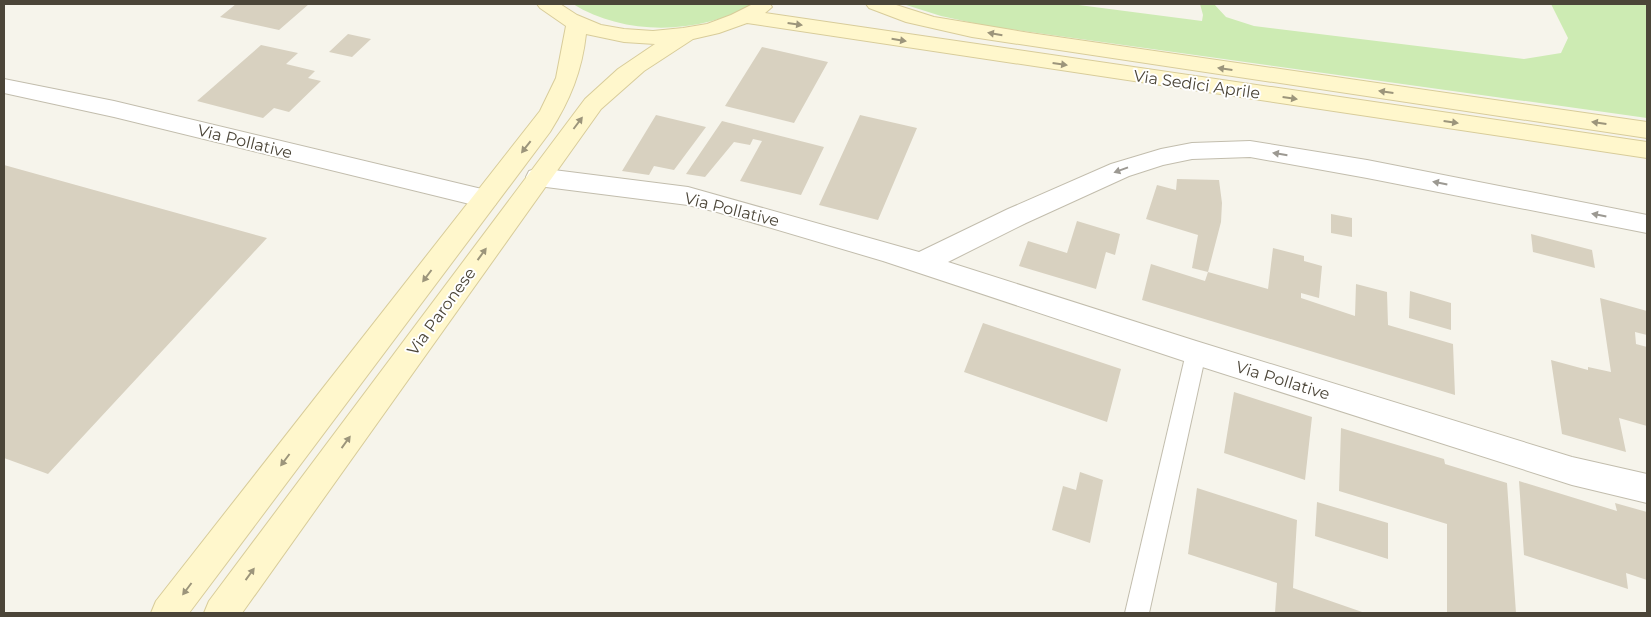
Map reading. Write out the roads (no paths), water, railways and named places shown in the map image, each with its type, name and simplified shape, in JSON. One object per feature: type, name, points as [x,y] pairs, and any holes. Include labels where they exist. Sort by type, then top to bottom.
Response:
[{"type":"main road","name":"Via Sedici Aprile","points":[[547,4],[577,24],[616,34],[660,37],[685,35],[708,30],[746,17],[768,4]]},
{"type":"main road","name":"Via Sedici Aprile","points":[[876,4],[891,11],[935,23],[1030,40],[1647,130]]},
{"type":"main road","name":"Via Sedici Aprile","points":[[746,17],[1647,150]]},
{"type":"main road","name":"Via Paronese","points":[[168,613],[542,126],[556,104],[573,61],[577,24]]},
{"type":"main road","name":"Via Paronese","points":[[221,613],[593,104],[611,84],[633,66],[685,35]]},
{"type":"street","name":"Via Pollative","points":[[4,86],[114,109],[486,199]]},
{"type":"street","points":[[921,263],[1017,216],[1120,170],[1162,157],[1192,151],[1250,149],[1367,169],[1647,224]]},
{"type":"street","name":"Via Pollative","points":[[538,177],[680,195],[717,202],[921,263],[1196,353],[1572,471],[1647,489]]},
{"type":"lane","points":[[1138,613],[1196,353]]}]
